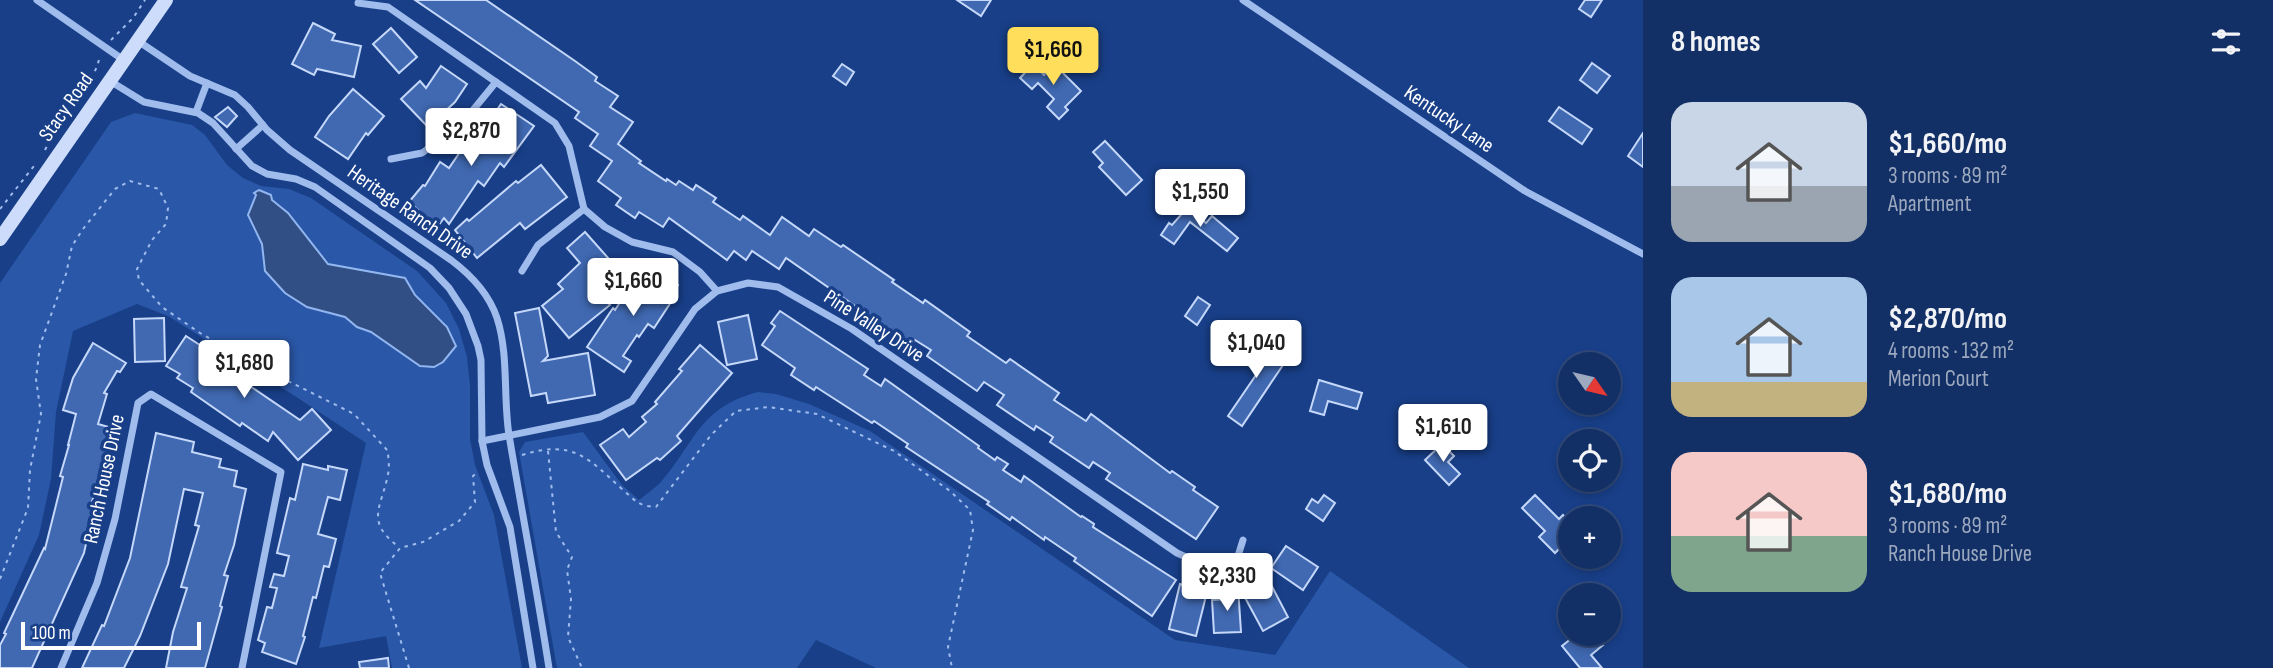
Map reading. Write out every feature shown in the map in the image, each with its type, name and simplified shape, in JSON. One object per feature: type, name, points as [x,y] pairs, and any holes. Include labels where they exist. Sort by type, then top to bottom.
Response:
[{"type":"main road","name":"Stacy Road","points":[[0,239],[166,0]]},
{"type":"street","points":[[37,0],[125,61]]},
{"type":"street","name":"Kentucky Lane","points":[[1242,0],[1525,191],[1643,254]]},
{"type":"street","points":[[358,3],[388,7],[555,123],[569,146],[584,209],[605,227],[632,242],[673,252],[700,272],[717,291]]},
{"type":"street","name":"Heritage Ranch Drive","points":[[138,41],[190,76],[235,95],[296,154],[451,260],[477,284],[491,303],[500,327],[509,436],[550,668]]},
{"type":"street","name":"Heritage Ranch Drive","points":[[110,81],[144,102],[196,113],[213,123],[244,160],[258,170],[315,187],[418,257],[442,279],[466,314],[478,346],[482,376],[482,441],[487,465],[510,527],[533,668]]},
{"type":"street","points":[[391,159],[422,153],[460,126],[496,82]]},
{"type":"street","points":[[196,113],[206,83]]},
{"type":"street","points":[[236,149],[263,125]]},
{"type":"street","points":[[522,271],[538,245],[584,209]]},
{"type":"street","name":"Pine Valley Drive","points":[[482,441],[600,417],[632,401],[695,309],[717,291],[748,283],[778,287],[852,329],[1177,554],[1208,567],[1237,556],[1243,540]]},
{"type":"street","name":"Ranch House Drive","points":[[61,668],[97,583],[115,519],[138,403],[151,394],[281,472],[242,668]]},
{"type":"path","points":[[41,157],[64,117],[88,86],[105,47],[133,18],[145,0]]},
{"type":"path","points":[[0,209],[35,164]]},
{"type":"path","points":[[0,579],[27,508],[30,470],[40,414],[36,379],[40,345],[66,274],[72,246],[115,189],[130,181],[159,189],[168,208],[166,224],[152,240],[137,269],[139,280],[162,307],[200,333],[287,382],[354,414],[388,452],[389,472],[377,511],[383,536],[400,548]]},
{"type":"path","points":[[514,458],[560,448],[579,454],[598,467],[641,506],[656,507],[711,435],[736,411],[768,407],[817,414],[894,451],[950,491],[970,510],[973,530],[948,647],[952,668]]},
{"type":"path","points":[[548,450],[556,532],[572,557],[567,570],[571,599],[568,637],[582,668]]},
{"type":"path","points":[[409,668],[380,573],[400,548],[423,542],[459,521],[475,502],[473,476],[487,465]]},
{"type":"shaded area","points":[[135,113],[192,125],[205,135],[227,165],[243,178],[261,186],[289,189],[311,198],[417,271],[446,303],[459,329],[467,357],[470,439],[475,465],[494,515],[522,668],[392,668],[386,636],[319,648],[366,443],[168,316],[137,304],[73,331],[56,412],[51,479],[39,535],[0,622],[0,283],[111,122]]},
{"type":"shaded area","points":[[259,190],[271,195],[272,200],[288,213],[328,264],[405,278],[415,295],[447,327],[456,346],[443,362],[434,367],[420,366],[345,317],[307,307],[285,293],[265,271],[262,244],[248,215],[256,195],[254,193]]},
{"type":"shaded area","points":[[758,392],[776,394],[809,404],[870,431],[1175,640],[1275,655],[1330,571],[1469,668],[876,668],[816,640],[797,668],[557,668],[519,452],[525,442],[583,432],[622,485],[639,500],[660,483],[710,417],[722,407]]},
{"type":"building","points":[[415,0],[486,0],[597,77],[595,81],[618,96],[610,107],[633,122],[618,144],[641,161],[639,163],[676,185],[679,181],[693,190],[696,185],[716,198],[713,202],[740,220],[743,216],[770,235],[782,217],[809,236],[814,229],[841,247],[843,245],[894,280],[892,282],[923,303],[925,300],[970,332],[967,336],[1006,363],[1010,359],[1059,393],[1054,400],[1086,421],[1091,414],[1170,473],[1172,471],[1195,487],[1193,490],[1218,507],[1196,539],[1106,479],[1110,473],[1093,462],[1089,468],[1050,442],[1053,437],[1036,426],[1034,430],[997,405],[1004,395],[984,382],[977,391],[927,356],[931,350],[915,340],[911,345],[786,258],[779,269],[752,251],[746,260],[734,251],[727,260],[669,218],[663,227],[639,212],[635,218],[616,205],[621,198],[598,181],[612,161],[590,146],[598,134],[575,118],[579,112]]},
{"type":"building","points":[[957,0],[991,0],[981,16]]},
{"type":"building","points":[[1585,0],[1602,0],[1591,17],[1579,9]]},
{"type":"building","points":[[313,23],[335,34],[332,40],[361,46],[354,77],[317,69],[314,75],[292,64]]},
{"type":"building","points":[[391,28],[417,57],[399,73],[373,44]]},
{"type":"building","points":[[1592,63],[1610,76],[1597,93],[1580,80]]},
{"type":"building","points":[[842,64],[854,72],[846,85],[833,76]]},
{"type":"building","points":[[1033,64],[1044,75],[1054,64],[1081,91],[1065,107],[1068,110],[1059,119],[1047,107],[1054,99],[1038,83],[1032,89],[1020,78]]},
{"type":"building","points":[[441,66],[467,84],[455,102],[428,127],[401,99],[420,81],[426,88]]},
{"type":"building","points":[[353,89],[384,116],[368,135],[366,133],[348,159],[315,137]]},
{"type":"building","points":[[501,104],[534,126],[504,167],[500,163],[484,186],[478,181],[449,224],[444,218],[435,230],[415,214],[418,210],[409,202],[423,185],[425,186],[440,162],[449,168],[464,146],[469,149]]},
{"type":"building","points":[[228,107],[237,116],[227,127],[215,117]]},
{"type":"building","points":[[1559,107],[1592,129],[1582,144],[1549,121]]},
{"type":"building","points":[[1643,133],[1643,167],[1628,156]]},
{"type":"building","points":[[1105,141],[1142,180],[1126,195],[1099,167],[1103,163],[1093,152]]},
{"type":"building","points":[[541,165],[567,197],[525,229],[520,223],[477,258],[455,230],[516,181],[518,183]]},
{"type":"building","points":[[1188,207],[1206,223],[1212,216],[1238,238],[1227,251],[1190,222],[1174,244],[1161,235],[1169,223],[1172,225]]},
{"type":"building","points":[[585,232],[617,268],[594,288],[610,305],[569,338],[542,306],[563,289],[558,284],[580,263],[567,248]]},
{"type":"building","points":[[650,266],[678,285],[670,297],[673,299],[654,328],[648,324],[623,356],[631,361],[624,372],[587,347],[613,308],[615,310],[626,293],[630,295]]},
{"type":"building","points":[[1198,297],[1210,305],[1197,325],[1185,316]]},
{"type":"building","points":[[539,308],[548,356],[543,361],[588,353],[595,395],[548,403],[546,393],[531,396],[515,313]]},
{"type":"building","points":[[780,311],[868,369],[864,375],[881,386],[885,379],[995,460],[997,457],[1008,464],[1003,470],[1021,482],[1024,476],[1094,524],[1093,527],[1176,580],[1152,616],[1074,561],[1076,558],[1045,537],[1044,540],[1012,517],[1010,520],[987,504],[989,502],[906,447],[908,444],[874,421],[872,423],[816,387],[814,390],[791,375],[795,368],[762,345],[775,326],[771,323]]},
{"type":"building","points":[[748,315],[757,359],[727,365],[718,322]]},
{"type":"building","points":[[164,318],[165,361],[135,362],[134,319]]},
{"type":"building","points":[[186,336],[209,351],[207,355],[249,380],[247,384],[300,420],[312,409],[331,430],[298,460],[273,432],[268,441],[242,423],[240,426],[191,392],[193,388],[177,378],[180,374],[166,366]]},
{"type":"building","points":[[1252,340],[1285,362],[1242,426],[1228,416],[1258,372],[1239,359]]},
{"type":"building","points":[[93,343],[126,363],[120,372],[117,371],[104,393],[107,394],[98,424],[112,428],[104,460],[106,461],[90,507],[94,508],[84,553],[32,668],[0,668],[0,645],[6,634],[4,633],[45,549],[76,414],[63,410],[73,378]]},
{"type":"building","points":[[700,345],[732,373],[677,436],[681,441],[660,460],[657,458],[626,480],[600,445],[623,429],[629,437],[646,422],[642,417],[657,404],[655,402],[682,371],[679,369]]},
{"type":"building","points":[[1319,380],[1362,393],[1357,409],[1328,401],[1324,415],[1310,411]]},
{"type":"building","points":[[156,433],[194,442],[192,452],[221,459],[219,467],[237,471],[234,486],[246,489],[234,545],[224,575],[228,576],[220,606],[222,607],[205,668],[166,668],[173,632],[187,588],[181,587],[199,526],[195,525],[203,493],[184,489],[168,564],[140,636],[124,668],[82,668],[102,625],[104,626],[130,558]]},
{"type":"building","points":[[1442,444],[1454,456],[1448,462],[1460,474],[1449,485],[1425,460]]},
{"type":"building","points":[[303,464],[328,470],[328,466],[347,470],[340,500],[328,497],[318,534],[336,539],[329,567],[324,566],[316,598],[313,597],[296,664],[262,652],[265,643],[258,640],[267,607],[272,608],[277,588],[270,587],[274,574],[284,576],[289,556],[277,553],[290,498],[295,500]]},
{"type":"building","points":[[1324,495],[1335,503],[1323,521],[1306,509],[1312,499],[1318,503]]},
{"type":"building","points":[[1535,495],[1558,518],[1558,550],[1555,553],[1539,537],[1545,531],[1522,508]]},
{"type":"building","points":[[1286,546],[1318,567],[1303,590],[1271,568]]},
{"type":"building","points":[[1267,577],[1288,617],[1263,631],[1242,592]]},
{"type":"building","points":[[1180,584],[1207,592],[1196,636],[1169,629]]},
{"type":"building","points":[[1227,587],[1238,587],[1241,632],[1214,633],[1212,600],[1228,599]]},
{"type":"building","points":[[1562,646],[1602,646],[1591,655],[1602,668],[1580,668]]},
{"type":"building","points":[[388,658],[389,668],[360,668],[359,662]]}]
